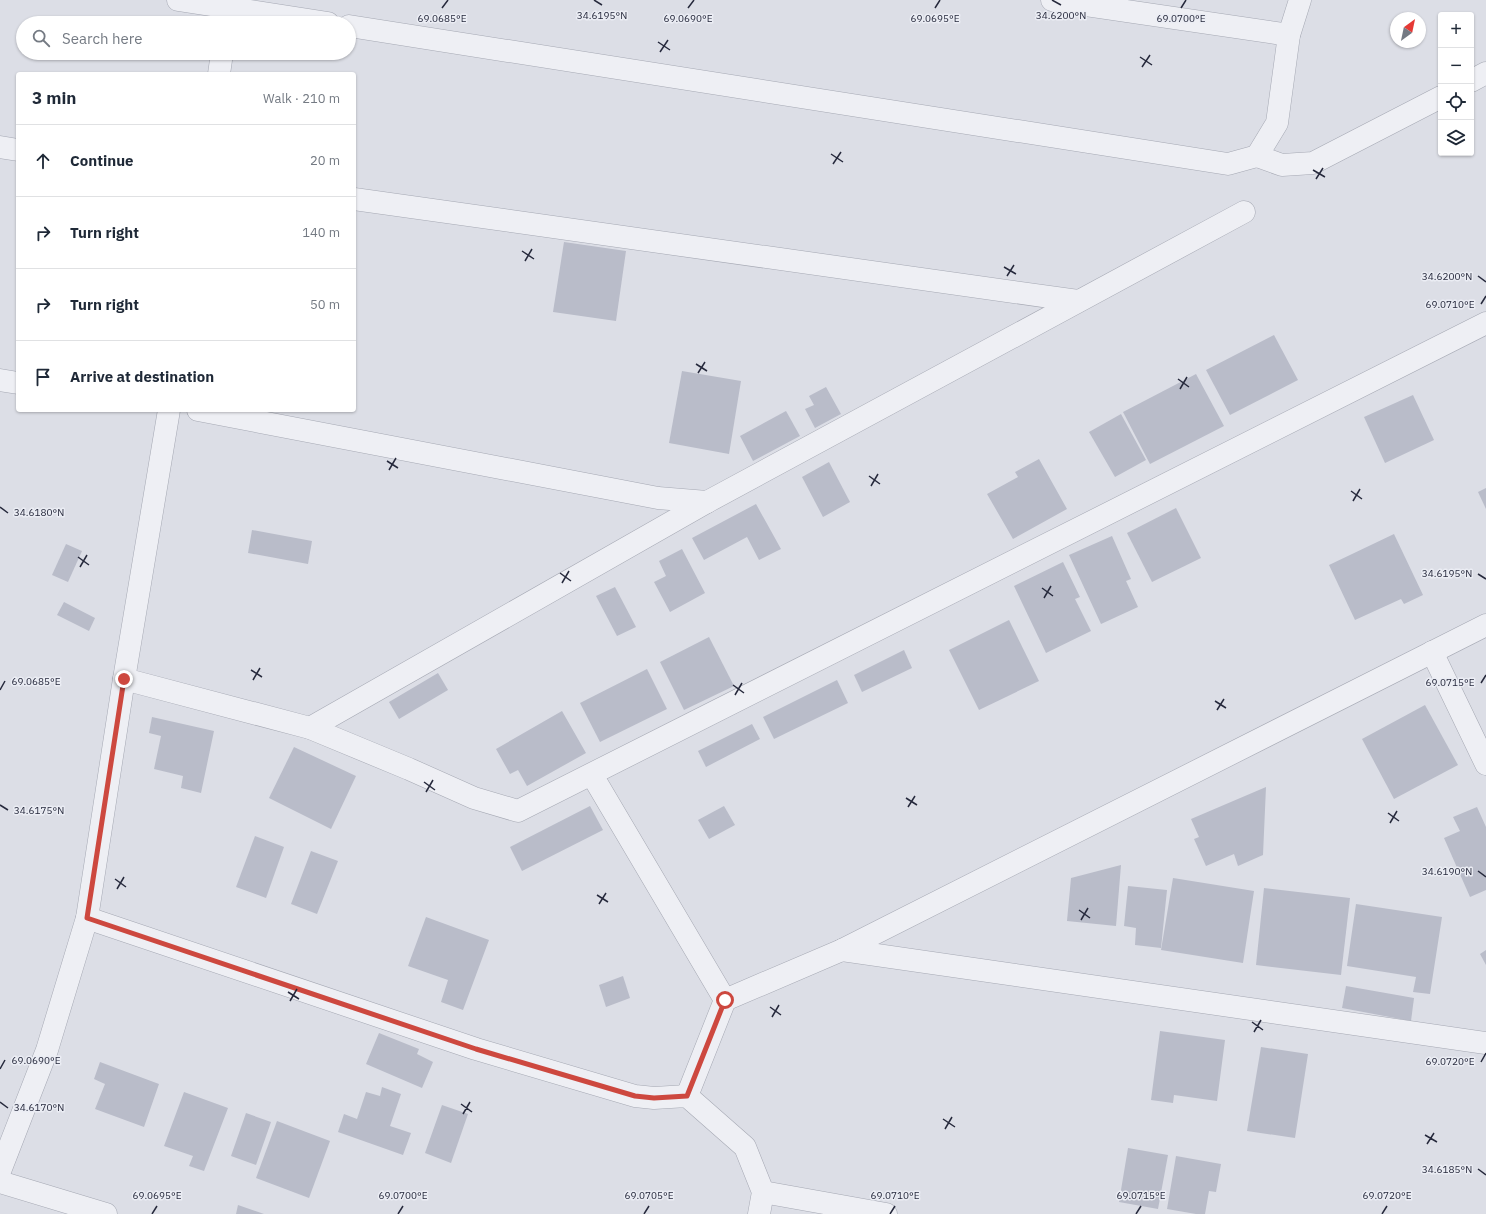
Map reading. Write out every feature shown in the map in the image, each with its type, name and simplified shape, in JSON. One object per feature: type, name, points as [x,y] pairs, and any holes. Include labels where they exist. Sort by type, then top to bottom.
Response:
[{"type":"street","points":[[178,0],[228,10],[274,16]]},
{"type":"street","points":[[1052,0],[1289,35]]},
{"type":"street","points":[[1257,156],[1277,123],[1289,35],[1300,0]]},
{"type":"street","points":[[356,27],[1228,164],[1257,156],[1282,165],[1313,163],[1438,99]]},
{"type":"street","points":[[219,72],[221,60]]},
{"type":"street","points":[[1474,80],[1486,74]]},
{"type":"street","points":[[0,147],[16,150]]},
{"type":"street","points":[[356,199],[1078,301]]},
{"type":"street","points":[[310,728],[707,502],[1244,212]]},
{"type":"street","points":[[124,679],[310,728],[474,798],[518,811],[1486,323]]},
{"type":"street","points":[[0,380],[16,383]]},
{"type":"street","points":[[0,1171],[47,1050],[87,918],[124,679],[170,412]]},
{"type":"street","points":[[208,412],[658,498],[707,502]]},
{"type":"street","points":[[687,1096],[725,1000],[842,950],[1486,625]]},
{"type":"street","points":[[1432,652],[1486,764]]},
{"type":"street","points":[[592,775],[725,1000]]},
{"type":"street","points":[[87,918],[476,1049],[628,1094],[654,1098],[687,1096],[744,1146],[763,1192],[758,1214]]},
{"type":"street","points":[[842,950],[1486,1043]]},
{"type":"street","points":[[0,1182],[106,1214]]},
{"type":"street","points":[[763,1192],[886,1214]]},
{"type":"building","points":[[564,242],[626,251],[616,321],[553,312]]},
{"type":"building","points":[[1274,335],[1298,380],[1230,415],[1206,370]]},
{"type":"building","points":[[682,371],[741,381],[729,454],[669,443]]},
{"type":"building","points":[[1196,374],[1224,426],[1150,464],[1123,412]]},
{"type":"building","points":[[826,387],[841,414],[815,428],[805,409],[814,405],[809,396]]},
{"type":"building","points":[[1413,395],[1434,440],[1385,463],[1364,417]]},
{"type":"building","points":[[786,411],[800,436],[753,461],[740,436]]},
{"type":"building","points":[[1121,414],[1146,460],[1115,477],[1089,432]]},
{"type":"building","points":[[1039,459],[1067,509],[1013,539],[987,494],[1018,477],[1015,472]]},
{"type":"building","points":[[829,462],[850,502],[823,517],[802,477]]},
{"type":"building","points":[[1486,488],[1486,509],[1478,492]]},
{"type":"building","points":[[756,504],[781,549],[759,560],[747,537],[704,560],[692,538]]},
{"type":"building","points":[[1176,508],[1201,558],[1152,582],[1127,533]]},
{"type":"building","points":[[252,530],[312,541],[308,564],[248,553]]},
{"type":"building","points":[[1394,534],[1423,595],[1404,604],[1401,599],[1355,620],[1329,565]]},
{"type":"building","points":[[1112,536],[1131,579],[1126,581],[1138,607],[1101,624],[1069,555]]},
{"type":"building","points":[[66,544],[82,551],[68,582],[52,575]]},
{"type":"building","points":[[682,549],[705,593],[670,612],[654,582],[666,576],[659,561]]},
{"type":"building","points":[[1063,562],[1080,597],[1075,599],[1091,631],[1046,653],[1014,586]]},
{"type":"building","points":[[615,587],[636,627],[617,636],[596,596]]},
{"type":"building","points":[[64,602],[95,618],[89,631],[57,615]]},
{"type":"building","points":[[1009,620],[1039,681],[979,710],[949,650]]},
{"type":"building","points":[[709,637],[734,686],[684,710],[660,662]]},
{"type":"building","points":[[904,650],[912,668],[862,692],[854,675]]},
{"type":"building","points":[[647,669],[667,709],[600,742],[580,703]]},
{"type":"building","points":[[438,673],[448,690],[399,719],[389,702]]},
{"type":"building","points":[[837,680],[848,703],[774,739],[763,717]]},
{"type":"building","points":[[1425,705],[1458,765],[1394,799],[1362,739]]},
{"type":"building","points":[[562,711],[586,753],[527,786],[518,770],[510,774],[496,749]]},
{"type":"building","points":[[152,717],[214,731],[201,793],[181,788],[183,776],[154,769],[161,736],[149,733]]},
{"type":"building","points":[[752,724],[760,739],[706,767],[698,751]]},
{"type":"building","points":[[294,747],[356,776],[331,829],[269,798]]},
{"type":"building","points":[[1266,787],[1263,855],[1238,866],[1234,854],[1206,866],[1194,839],[1199,837],[1191,819]]},
{"type":"building","points":[[590,806],[603,830],[522,871],[510,847]]},
{"type":"building","points":[[724,806],[735,825],[709,839],[698,820]]},
{"type":"building","points":[[1477,807],[1486,827],[1486,890],[1470,897],[1444,838],[1460,831],[1453,817]]},
{"type":"building","points":[[255,836],[284,847],[266,898],[236,887]]},
{"type":"building","points":[[311,851],[338,861],[317,914],[291,904]]},
{"type":"building","points":[[1121,865],[1116,926],[1067,921],[1071,878]]},
{"type":"building","points":[[1173,878],[1254,891],[1243,963],[1161,950]]},
{"type":"building","points":[[1128,886],[1167,890],[1161,948],[1135,945],[1136,928],[1124,926]]},
{"type":"building","points":[[1264,888],[1350,898],[1341,975],[1256,965]]},
{"type":"building","points":[[1356,904],[1442,917],[1430,994],[1413,992],[1416,977],[1347,966]]},
{"type":"building","points":[[426,917],[489,940],[463,1010],[441,1002],[448,980],[408,966]]},
{"type":"building","points":[[1486,950],[1486,965],[1480,954]]},
{"type":"building","points":[[623,976],[630,998],[606,1007],[599,985]]},
{"type":"building","points":[[1346,986],[1414,998],[1411,1021],[1342,1008]]},
{"type":"building","points":[[1160,1031],[1225,1040],[1217,1101],[1174,1095],[1173,1103],[1151,1100]]},
{"type":"building","points":[[379,1033],[419,1049],[417,1054],[433,1062],[422,1088],[366,1064]]},
{"type":"building","points":[[1261,1047],[1308,1054],[1295,1138],[1247,1131]]},
{"type":"building","points":[[100,1062],[159,1084],[144,1127],[95,1109],[105,1084],[94,1079]]},
{"type":"building","points":[[382,1087],[401,1094],[390,1126],[411,1133],[403,1155],[338,1132],[344,1114],[357,1119],[366,1092],[380,1096]]},
{"type":"building","points":[[184,1092],[228,1108],[204,1171],[189,1166],[193,1156],[164,1146]]},
{"type":"building","points":[[442,1105],[468,1114],[451,1163],[425,1153]]},
{"type":"building","points":[[246,1113],[271,1122],[256,1165],[231,1156]]},
{"type":"building","points":[[277,1121],[330,1141],[309,1198],[256,1178]]},
{"type":"building","points":[[1128,1148],[1168,1155],[1158,1209],[1119,1202]]},
{"type":"building","points":[[1176,1156],[1221,1164],[1216,1192],[1209,1191],[1205,1214],[1167,1209]]},
{"type":"building","points":[[238,1205],[264,1214],[236,1214]]},
{"type":"route","points":[[124,679],[87,918],[476,1049],[635,1096],[654,1098],[687,1096],[725,1000]]}]
